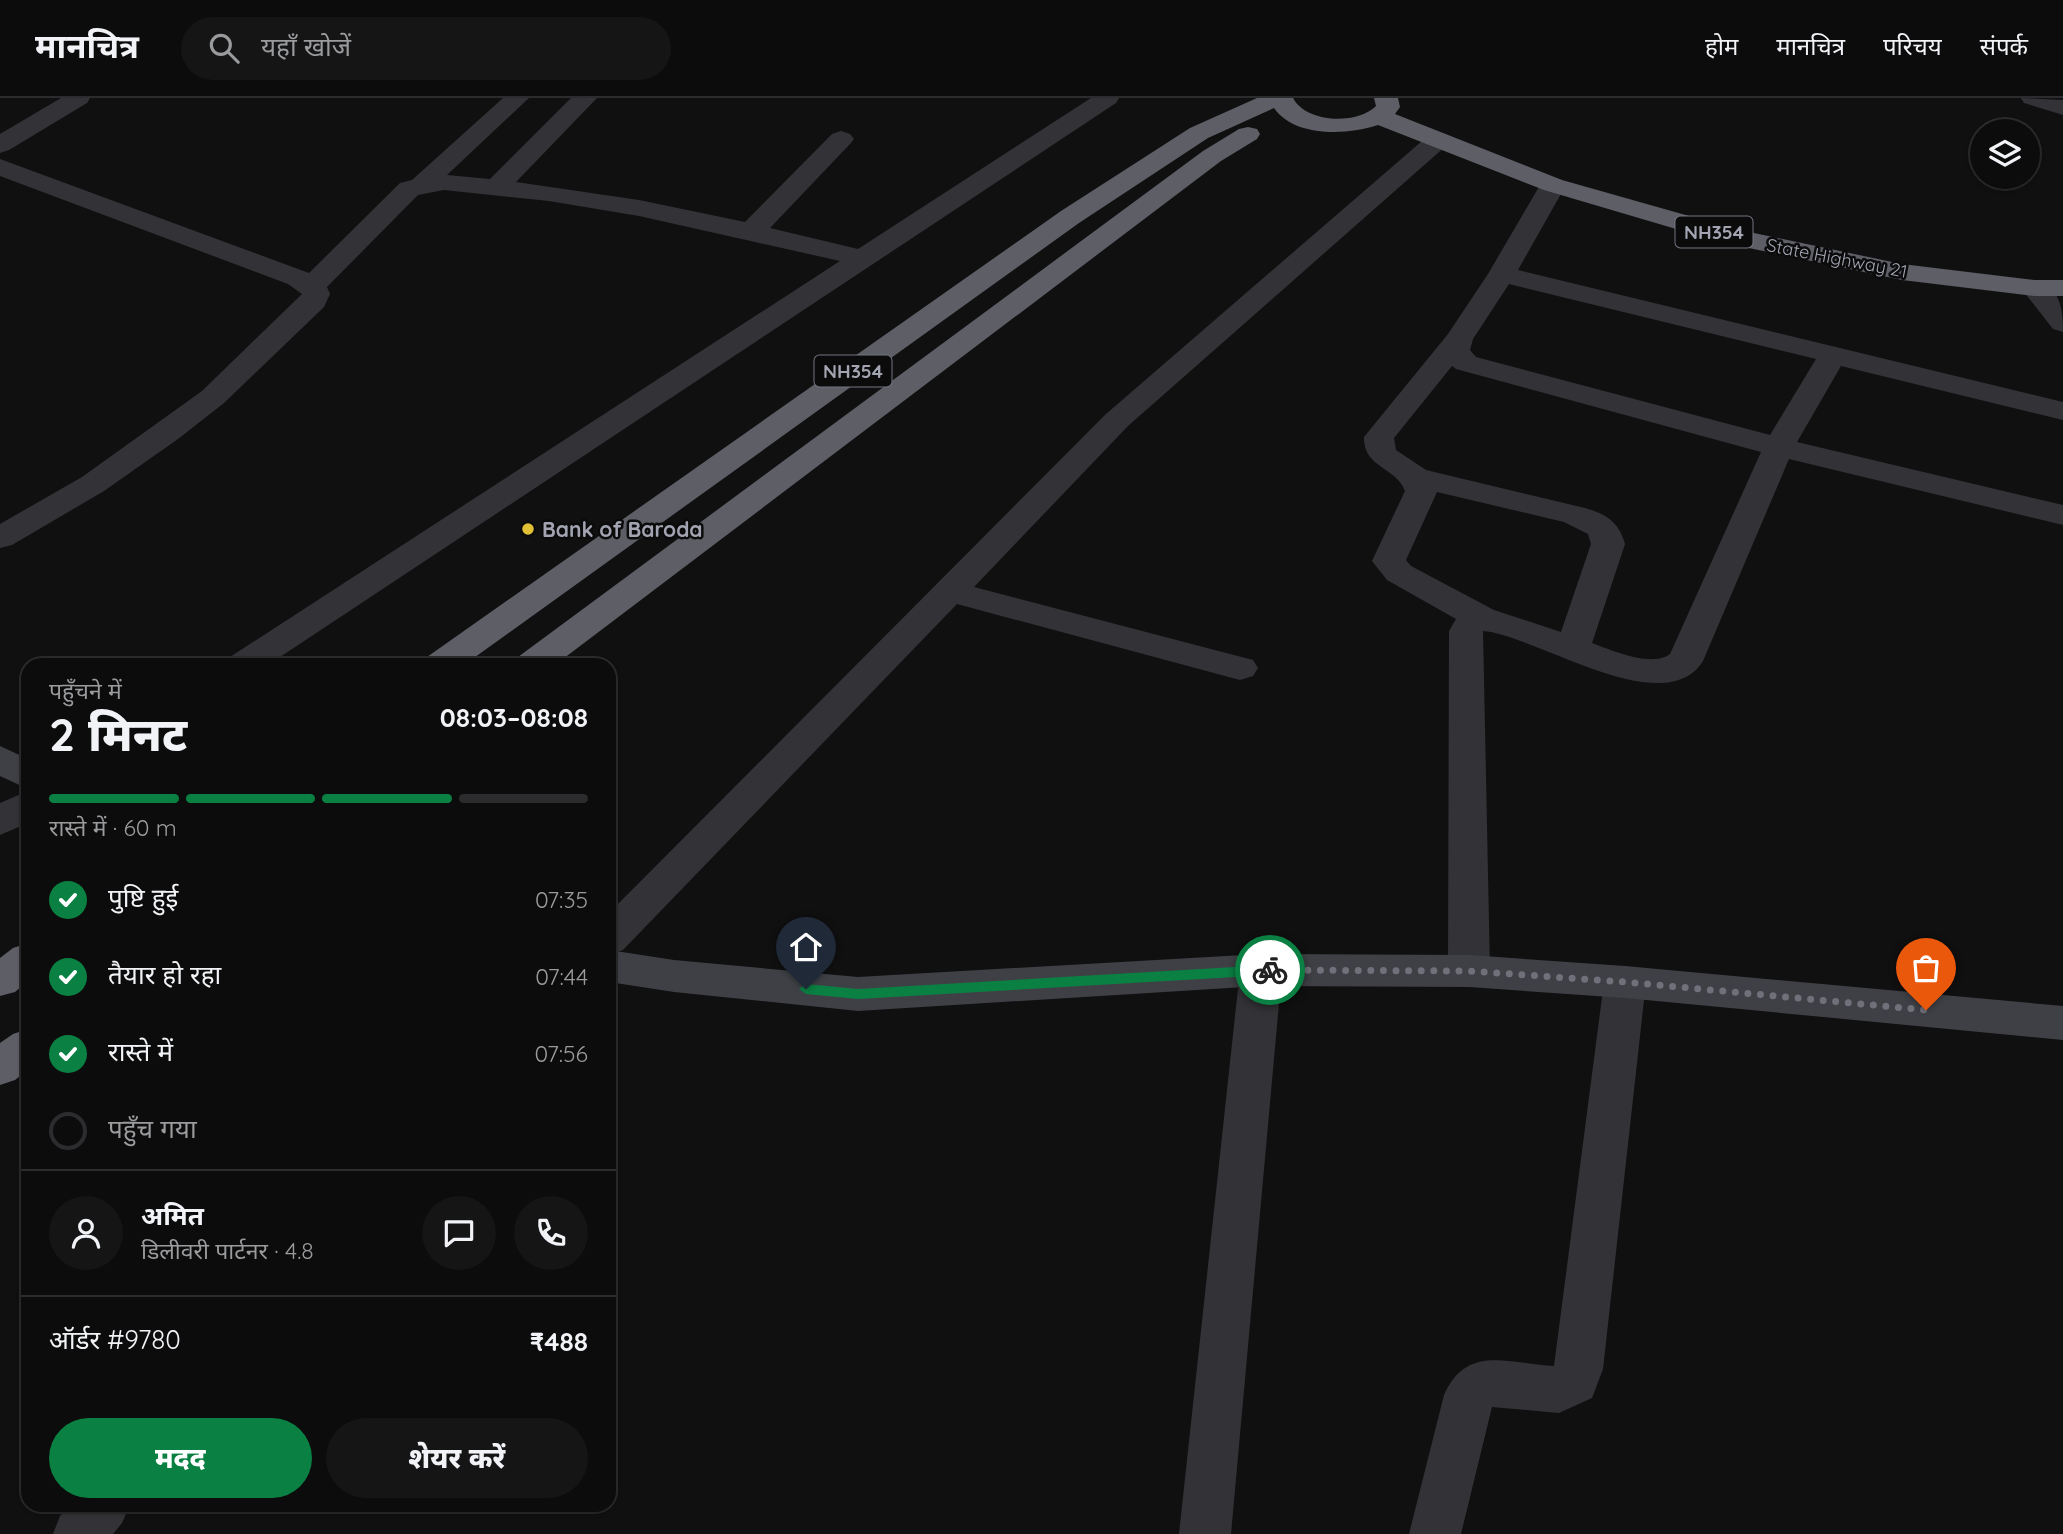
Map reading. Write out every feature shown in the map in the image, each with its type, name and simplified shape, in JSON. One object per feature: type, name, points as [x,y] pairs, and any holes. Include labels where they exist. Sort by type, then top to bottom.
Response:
[{"type":"highway","name":"State Highway 21","points":[[1283,103],[1310,122],[1335,125],[1360,124],[1383,108],[1438,140],[1553,185],[1717,233],[1902,272],[2049,288]]},
{"type":"highway","name":"NH354","points":[[450,658],[1070,217],[1199,133],[1283,103]]},
{"type":"highway","name":"NH354","points":[[540,658],[1212,156],[1245,135],[1283,103]]},
{"type":"highway","points":[[0,979],[21,964]]},
{"type":"highway","points":[[0,1067],[21,1051]]},
{"type":"main road","points":[[0,760],[21,772]]},
{"type":"main road","points":[[616,967],[674,976],[858,994],[1261,970],[1469,971],[1625,982],[2063,1023]]},
{"type":"street","points":[[0,145],[79,98]]},
{"type":"street","points":[[422,184],[517,98]]},
{"type":"street","points":[[496,187],[585,98]]},
{"type":"street","points":[[254,658],[1107,98]]},
{"type":"street","points":[[2033,98],[2063,108]]},
{"type":"street","points":[[752,232],[841,139]]},
{"type":"street","points":[[616,932],[1117,420],[1438,140]]},
{"type":"street","points":[[0,167],[298,278],[312,286],[316,295],[314,301],[213,397],[93,484],[0,538]]},
{"type":"street","points":[[312,286],[409,189],[422,184],[440,183],[496,187],[634,208],[861,258]]},
{"type":"street","points":[[1553,185],[1502,274],[1459,339],[1379,437],[1378,447],[1384,458],[1415,477],[1574,515],[1597,523],[1606,531],[1608,544],[1573,649]]},
{"type":"street","points":[[1502,274],[2063,411]]},
{"type":"street","points":[[2049,288],[2063,323]]},
{"type":"street","points":[[1459,339],[1455,352],[1466,363],[1779,447],[2063,515]]},
{"type":"street","points":[[1415,477],[1421,491],[1390,561],[1399,573],[1485,620],[1629,669],[1673,670],[1685,661],[1779,447],[1833,355]]},
{"type":"street","points":[[949,591],[1240,668]]},
{"type":"street","points":[[1469,971],[1466,631],[1472,622],[1485,620]]},
{"type":"street","points":[[0,821],[21,809]]},
{"type":"street","points":[[1205,1534],[1261,970]]},
{"type":"street","points":[[1435,1534],[1469,1395],[1480,1384],[1499,1383],[1559,1390],[1574,1382],[1578,1369],[1625,982]]},
{"type":"street","points":[[79,1534],[98,1512]]},
{"type":"way so far","points":[[1270,970],[1469,971],[1625,982],[1926,1010]]},
{"type":"place","name":"Bank of Baroda","points":[[528,529]]},
{"type":"route","points":[[806,989],[858,994],[1270,970]]}]
